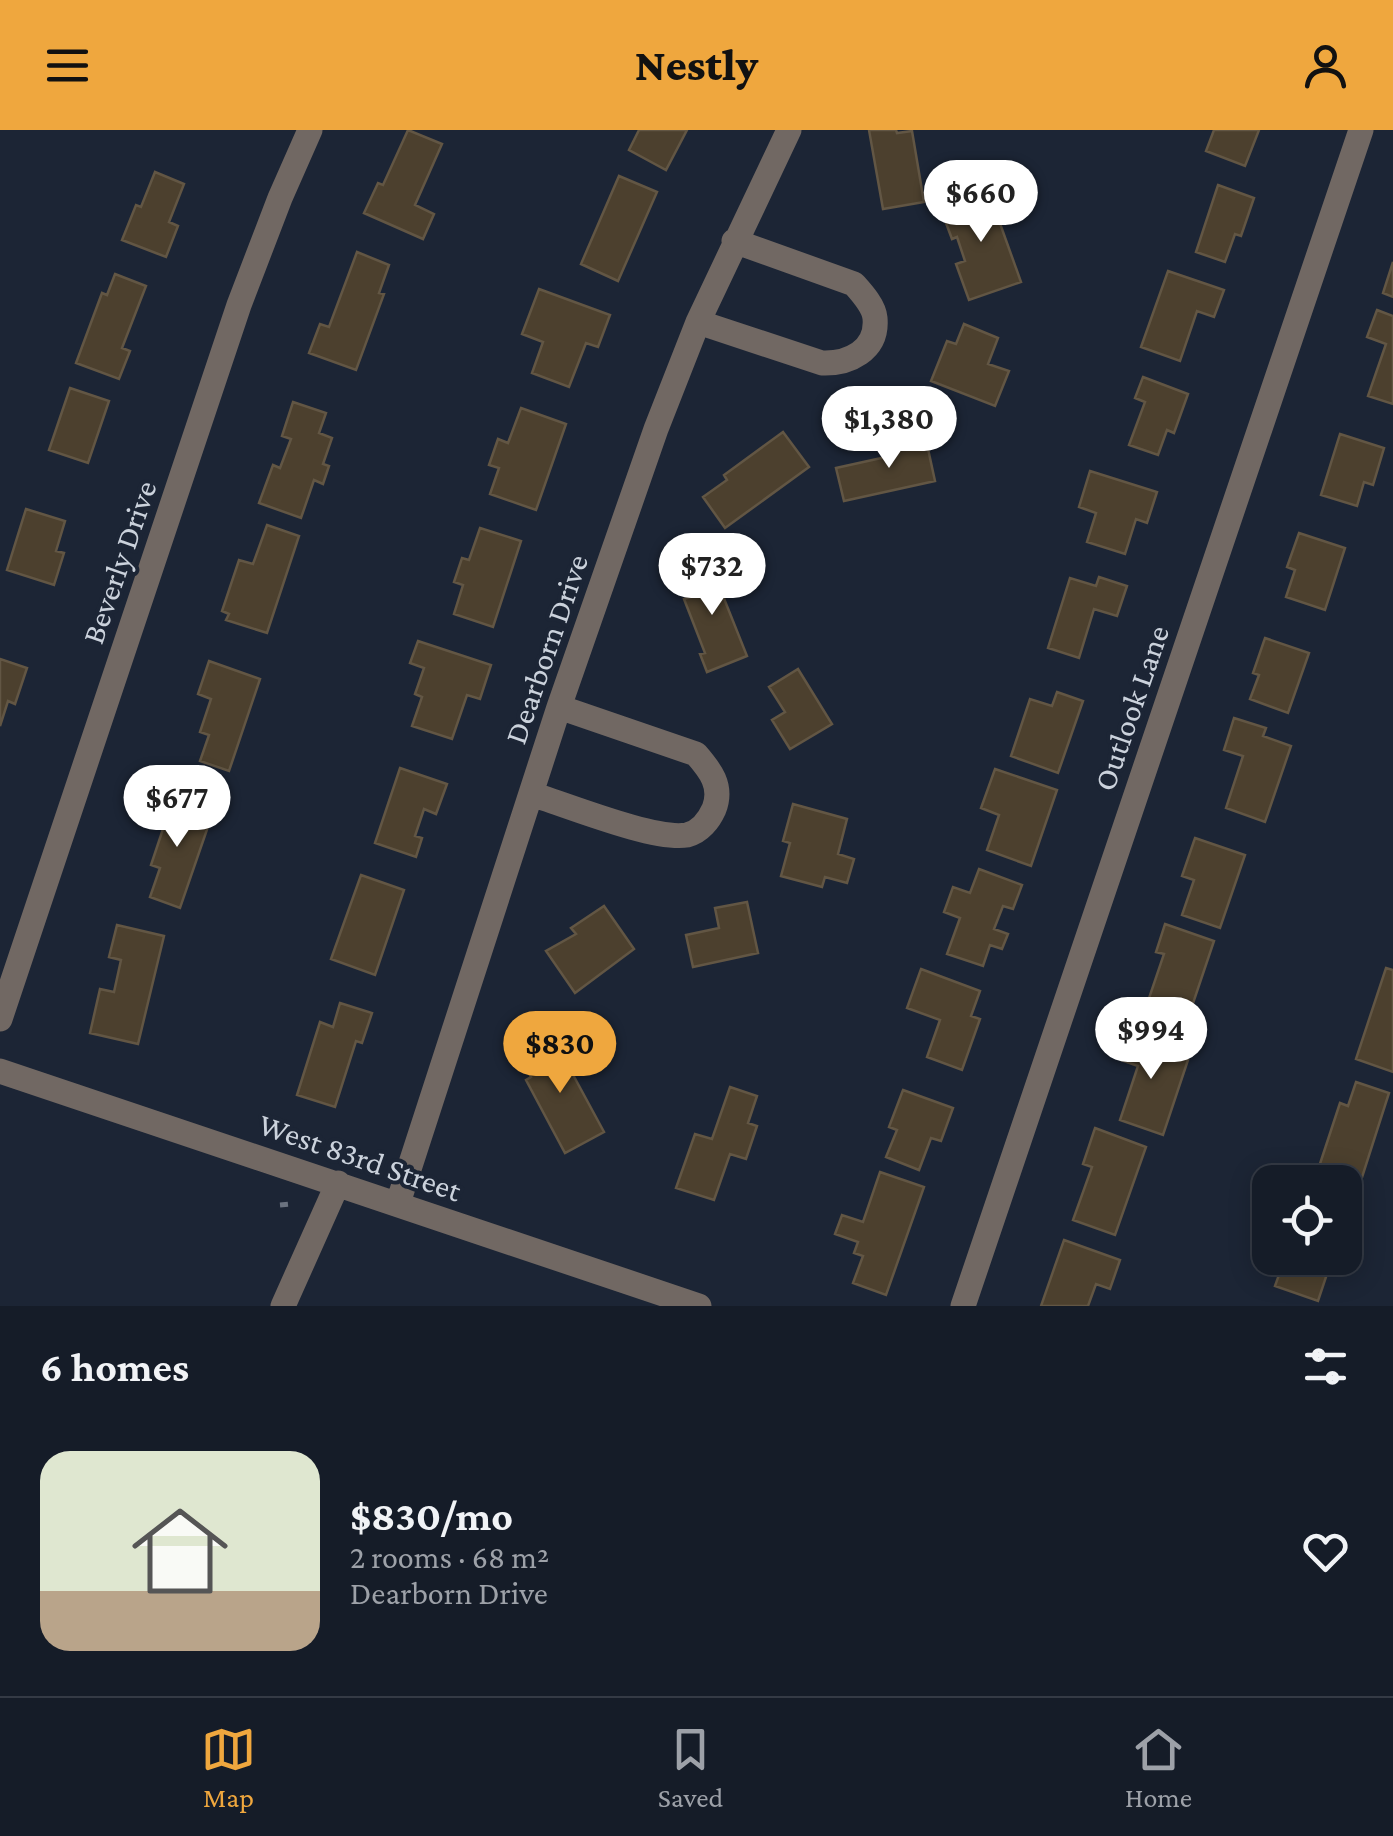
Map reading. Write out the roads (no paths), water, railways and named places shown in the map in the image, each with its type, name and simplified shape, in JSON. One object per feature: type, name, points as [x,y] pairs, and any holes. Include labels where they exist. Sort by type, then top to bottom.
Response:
[{"type":"street","name":"Beverly Drive","points":[[0,1018],[239,306],[310,130]]},
{"type":"street","name":"Dearborn Drive","points":[[398,1204],[559,707],[656,429],[734,240],[789,130]]},
{"type":"street","name":"Outlook Lane","points":[[963,1306],[1360,130]]},
{"type":"street","points":[[698,322],[822,363],[842,364],[863,352],[871,338],[875,317],[854,284],[734,240]]},
{"type":"street","points":[[531,794],[668,836],[692,834],[708,820],[716,803],[717,788],[710,770],[696,754],[559,707]]},
{"type":"street","name":"West 83rd Street","points":[[0,1071],[700,1306]]},
{"type":"street","points":[[283,1306],[338,1183]]}]
